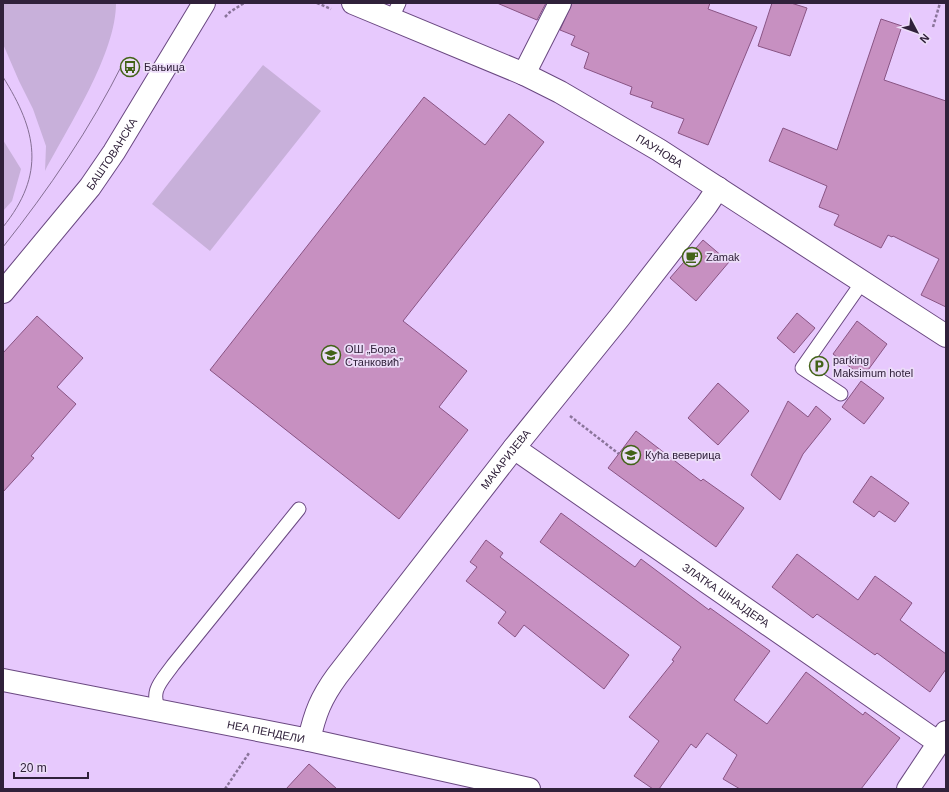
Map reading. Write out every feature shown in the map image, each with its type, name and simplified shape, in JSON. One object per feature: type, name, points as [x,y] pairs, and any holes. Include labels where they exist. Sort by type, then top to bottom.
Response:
[{"type":"street","name":"БАШТОВАНСКА","points":[[3,292],[90,187],[114,152],[204,3]]},
{"type":"street","name":"ПАУНОВА","points":[[353,3],[395,12],[560,92],[632,133],[946,336]]},
{"type":"street","points":[[524,74],[560,3]]},
{"type":"street","name":"МАКАРИЈЕВА","points":[[310,740],[315,713],[323,696],[514,448],[624,312],[718,188]]},
{"type":"street","name":"ЗЛАТКА ШНАЈДЕРА","points":[[514,448],[942,737],[908,789]]},
{"type":"street","name":"НЕА ПЕНДЕЛИ","points":[[3,680],[160,712],[310,740],[529,789]]},
{"type":"lane","points":[[841,394],[802,368],[863,281]]},
{"type":"lane","points":[[160,712],[154,701],[156,689],[178,659],[299,509]]},
{"type":"path","points":[[317,3],[332,10]]},
{"type":"path","points":[[933,27],[940,3]]},
{"type":"path","points":[[552,402],[619,454]]},
{"type":"path","points":[[225,789],[264,731]]},
{"type":"shaded area","points":[[3,3],[116,3],[114,23],[100,66],[90,89],[45,171],[46,146],[33,109],[3,44]]},
{"type":"shaded area","points":[[263,65],[321,111],[210,251],[152,204]]},
{"type":"shaded area","points":[[3,140],[21,169],[12,201],[3,211]]},
{"type":"building","points":[[497,3],[546,3],[537,20]]},
{"type":"building","points":[[572,3],[710,3],[708,9],[757,27],[708,145],[678,133],[684,119],[651,107],[653,102],[630,94],[632,87],[584,68],[589,53],[571,45],[575,36],[560,30]]},
{"type":"building","points":[[772,3],[791,3],[807,8],[790,56],[758,46]]},
{"type":"building","points":[[881,19],[902,26],[884,80],[946,101],[946,307],[921,295],[939,259],[893,236],[888,235],[881,248],[834,225],[839,215],[819,207],[827,186],[769,161],[783,128],[837,150]]},
{"type":"building","points":[[424,97],[485,145],[509,114],[544,142],[403,321],[467,371],[439,407],[468,430],[399,519],[210,370]]},
{"type":"building","points":[[703,240],[729,262],[696,301],[670,278]]},
{"type":"building","points":[[797,313],[815,328],[794,353],[777,338]]},
{"type":"building","points":[[37,316],[83,358],[57,387],[76,404],[31,456],[34,458],[3,492],[3,353]]},
{"type":"building","points":[[857,321],[887,344],[863,377],[833,354]]},
{"type":"building","points":[[861,381],[884,398],[864,424],[842,407]]},
{"type":"building","points":[[718,383],[749,411],[718,445],[688,418]]},
{"type":"building","points":[[788,401],[808,417],[816,406],[831,419],[803,454],[780,500],[751,475]]},
{"type":"building","points":[[636,431],[701,481],[703,479],[744,508],[716,547],[608,468]]},
{"type":"building","points":[[871,476],[909,503],[895,522],[879,511],[874,517],[853,502]]},
{"type":"building","points":[[561,513],[635,567],[641,559],[709,610],[710,608],[770,651],[734,700],[767,724],[806,672],[863,715],[865,712],[900,738],[861,789],[740,789],[723,779],[737,755],[707,733],[696,748],[691,744],[659,789],[653,789],[634,776],[659,741],[629,717],[674,661],[672,660],[681,647],[540,542]]},
{"type":"building","points":[[486,540],[503,553],[500,557],[629,655],[604,689],[524,625],[515,637],[498,623],[506,612],[466,581],[477,567],[470,562]]},
{"type":"building","points":[[797,554],[858,600],[875,576],[912,603],[900,620],[946,654],[946,669],[930,692],[877,653],[875,655],[817,614],[813,618],[772,587]]},
{"type":"building","points":[[309,764],[337,789],[286,789]]},
{"type":"tram line","points":[[3,247],[37,203],[68,158],[97,111],[123,63]]},
{"type":"tram line","points":[[3,77],[15,97],[23,116],[29,134],[32,152],[31,170],[26,189],[17,208],[3,227]]},
{"type":"place","name":"Бањица","points":[[130,67]]},
{"type":"place","name":"Zamak","points":[[692,257]]},
{"type":"place","name":"ОШ „Бора Станковић”","points":[[331,355]]},
{"type":"place","name":"parking Maksimum hotel","points":[[819,366]]},
{"type":"place","name":"Кућа веверица","points":[[631,455]]}]
